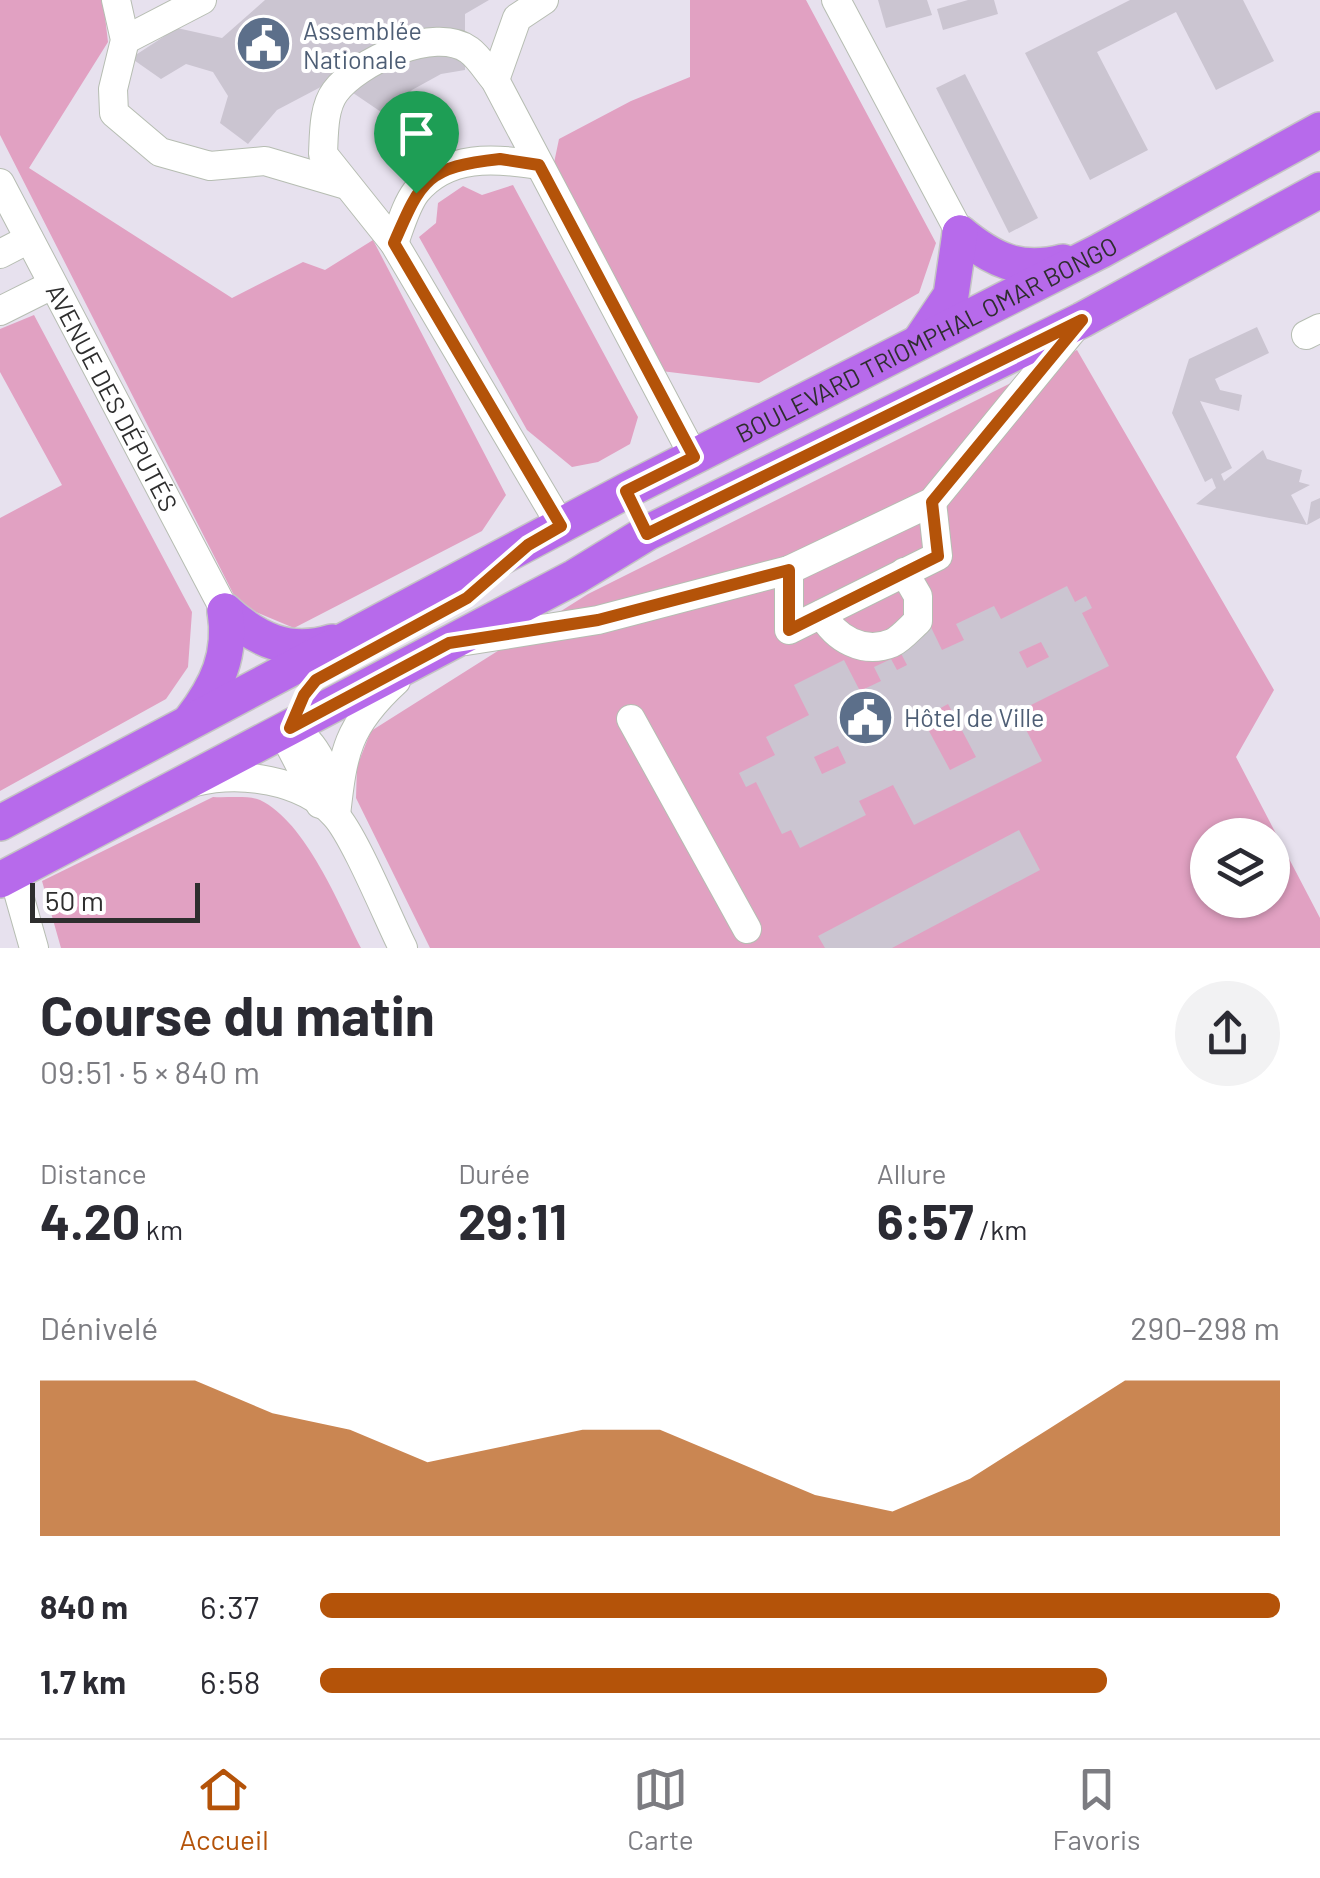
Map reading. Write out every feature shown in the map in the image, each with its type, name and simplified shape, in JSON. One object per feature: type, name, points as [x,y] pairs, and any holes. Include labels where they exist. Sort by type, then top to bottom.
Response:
[{"type":"main road","name":"BOULEVARD TRIOMPHAL OMAR BONGO","points":[[0,823],[186,728],[626,491],[1100,251],[1320,130]]},
{"type":"main road","name":"BOULEVARD TRIOMPHAL OMAR BONGO","points":[[6,877],[180,788],[647,534],[1082,320],[1320,190]]},
{"type":"main road","points":[[916,346],[940,318],[950,296],[960,233],[990,257],[1028,268],[1100,251]]},
{"type":"main road","points":[[626,491],[647,534]]},
{"type":"main road","points":[[0,823],[62,809],[229,726],[254,721],[290,728],[304,695],[316,680],[467,598],[528,545]]},
{"type":"main road","points":[[225,611],[260,638],[297,648],[356,636]]},
{"type":"main road","points":[[186,728],[208,700],[222,668],[228,629],[225,611]]},
{"type":"street","points":[[116,0],[125,40],[113,89],[114,114],[160,152],[210,166],[265,161],[343,184]]},
{"type":"street","points":[[125,40],[202,0]]},
{"type":"street","points":[[494,80],[516,18],[544,0]]},
{"type":"street","points":[[836,0],[960,233]]},
{"type":"street","points":[[561,526],[394,243],[322,154],[325,121],[334,93],[398,48],[445,40],[470,50],[494,80],[694,457]]},
{"type":"street","points":[[394,243],[416,193],[451,164],[500,159],[539,165]]},
{"type":"street","name":"AVENUE DES DÉPUTÉS","points":[[0,182],[225,611]]},
{"type":"street","points":[[0,254],[29,239]]},
{"type":"street","points":[[0,311],[52,285]]},
{"type":"street","points":[[334,813],[346,747],[355,725],[370,705],[434,652],[598,620],[789,570],[932,502],[1082,320]]},
{"type":"street","points":[[789,570],[789,630],[938,556],[932,502]]},
{"type":"street","points":[[822,614],[831,631],[854,645],[892,643],[918,621],[918,596],[904,572]]},
{"type":"street","points":[[631,719],[747,929]]},
{"type":"street","points":[[290,728],[290,744],[334,813],[403,948]]},
{"type":"street","points":[[180,788],[222,778],[259,779],[284,786],[334,813]]},
{"type":"street","points":[[6,877],[34,948]]},
{"type":"shaded area","points":[[0,0],[103,0],[108,42],[29,168],[232,298],[303,262],[325,270],[373,240],[506,495],[482,531],[294,628],[239,605],[0,135]]},
{"type":"shaded area","points":[[690,0],[806,0],[936,243],[919,293],[759,383],[653,370],[550,182],[559,139],[631,101],[690,77]]},
{"type":"shaded area","points":[[513,185],[638,417],[630,444],[598,462],[572,467],[527,430],[419,237],[436,223],[438,203],[463,186],[482,195]]},
{"type":"shaded area","points":[[34,315],[192,612],[188,667],[166,699],[0,791],[0,518],[62,485],[0,372],[0,329]]},
{"type":"shaded area","points":[[1077,350],[1274,690],[1236,757],[1268,818],[1190,818],[1190,918],[1290,918],[1290,860],[1320,918],[1320,948],[430,948],[356,798],[357,766],[371,731],[588,594]]},
{"type":"shaded area","points":[[213,797],[260,800],[292,826],[320,866],[361,948],[61,948],[42,881]]},
{"type":"building","points":[[265,0],[489,0],[465,14],[465,70],[441,74],[412,90],[387,116],[334,80],[277,110],[248,144],[220,123],[228,96],[213,72],[186,64],[161,79],[131,58],[177,28],[222,38]]},
{"type":"building","points":[[878,0],[927,0],[932,15],[886,28]]},
{"type":"building","points":[[968,0],[994,0],[998,14],[943,30],[937,9]]},
{"type":"building","points":[[1130,0],[1243,0],[1274,61],[1216,90],[1176,12],[1097,52],[1148,150],[1090,180],[1025,53]]},
{"type":"building","points":[[965,74],[1038,218],[1009,233],[936,88]]},
{"type":"building","points":[[1257,327],[1269,353],[1215,379],[1220,390],[1242,395],[1239,411],[1200,401],[1232,468],[1221,474],[1224,481],[1263,450],[1267,459],[1302,470],[1299,482],[1310,485],[1291,495],[1307,525],[1196,504],[1216,488],[1212,478],[1205,482],[1172,413],[1189,359]]},
{"type":"building","points":[[1320,498],[1320,518],[1307,525],[1311,502]]},
{"type":"building","name":"Hôtel de Ville","points":[[1067,586],[1075,602],[1086,596],[1092,608],[1082,613],[1109,666],[1017,712],[1042,761],[914,825],[893,785],[859,801],[866,815],[800,848],[791,830],[782,834],[756,782],[746,787],[739,773],[775,755],[766,737],[809,715],[794,685],[844,660],[860,691],[881,681],[874,667],[891,659],[897,670],[907,665],[892,636],[927,619],[942,650],[964,640],[956,624],[994,606],[1001,619]],"holes":[[[1041,642],[1049,657],[1027,668],[1019,652]],[[948,704],[976,757],[950,770],[922,718]],[[838,746],[846,763],[822,774],[814,757]]]},
{"type":"building","points":[[1019,830],[1040,870],[892,948],[825,948],[818,936]]},
{"type":"place","name":"Assemblée Nationale","points":[[264,44]]},
{"type":"place","name":"Hôtel de Ville","points":[[865,717]]},
{"type":"route","points":[[500,159],[539,165],[694,457],[626,491],[647,534],[1082,320],[932,502],[938,556],[789,630],[789,570],[598,620],[449,643],[290,728],[304,695],[316,680],[467,598],[528,545],[561,526],[394,243],[416,193],[451,164],[500,159]]}]
